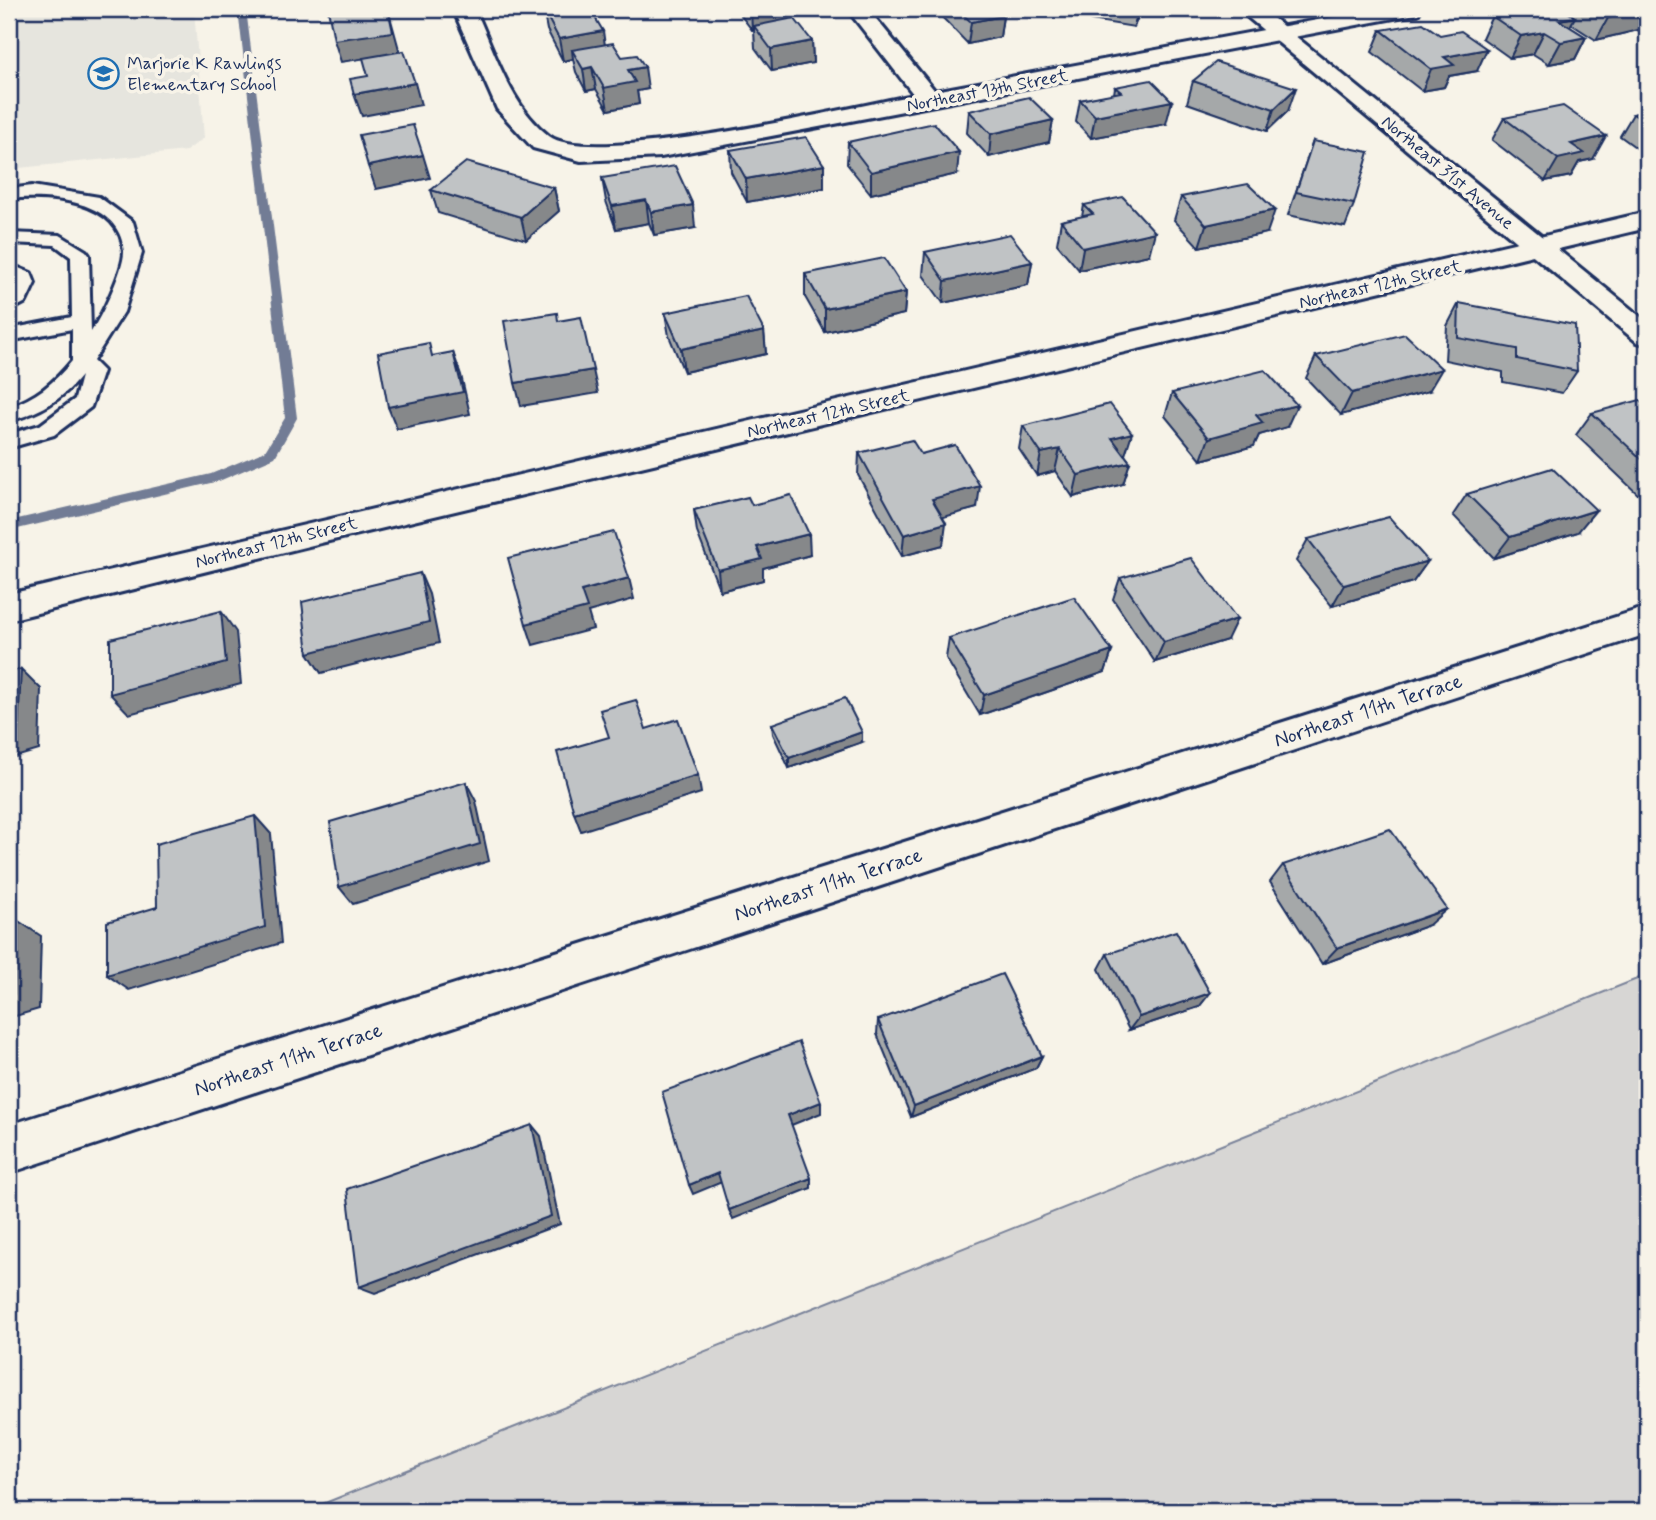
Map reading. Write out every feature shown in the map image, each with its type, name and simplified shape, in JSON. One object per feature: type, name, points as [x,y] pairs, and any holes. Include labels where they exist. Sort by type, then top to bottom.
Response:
[{"type":"street","name":"Northeast 13th Street","points":[[464,9],[509,109],[542,143],[581,153],[661,150],[1410,9]]},
{"type":"street","points":[[857,9],[931,101]]},
{"type":"street","name":"Northeast 31st Avenue","points":[[1249,9],[1647,335]]},
{"type":"street","name":"Northeast 12th Street","points":[[9,607],[329,529],[1647,220]]},
{"type":"street","name":"Northeast 11th Terrace","points":[[9,1149],[1647,620]]},
{"type":"lane","points":[[9,194],[32,191],[93,201],[124,222],[133,253],[114,312],[82,362],[60,389],[31,407],[9,414]]},
{"type":"lane","points":[[9,238],[60,240],[80,255],[82,362],[93,371],[84,402],[47,430],[9,441]]},
{"type":"lane","points":[[9,270],[24,277],[26,283],[24,290],[9,305]]},
{"type":"lane","points":[[9,335],[81,321]]},
{"type":"shaded area","name":"Marjorie K Rawlings Elementary School","points":[[9,9],[194,9],[204,138],[186,151],[9,169]]},
{"type":"shaded area","points":[[1647,975],[1647,1511],[305,1511]]},
{"type":"building","points":[[328,9],[388,9],[393,32],[334,40]]},
{"type":"building","points":[[543,9],[590,9],[603,31],[559,39]]},
{"type":"building","points":[[957,9],[996,9],[1003,16],[971,22]]},
{"type":"building","points":[[1531,9],[1563,9],[1575,17],[1559,20],[1586,37],[1561,42],[1544,32],[1521,36],[1492,16]]},
{"type":"building","points":[[1592,9],[1647,9],[1608,18]]},
{"type":"building","points":[[794,18],[812,41],[771,49],[754,26]]},
{"type":"building","points":[[1423,23],[1440,35],[1461,31],[1487,49],[1444,57],[1454,65],[1431,69],[1381,30]]},
{"type":"building","points":[[613,43],[622,57],[637,55],[645,67],[628,70],[635,82],[604,88],[592,67],[583,69],[572,50]]},
{"type":"building","points":[[404,51],[415,83],[354,94],[350,79],[368,76],[363,58]]},
{"type":"building","points":[[1216,62],[1296,88],[1274,109],[1193,81]]},
{"type":"building","points":[[1151,80],[1172,101],[1095,116],[1080,100],[1121,92],[1115,87]]},
{"type":"building","points":[[1029,97],[1053,120],[991,134],[969,111]]},
{"type":"building","points":[[1563,106],[1606,136],[1571,144],[1584,153],[1558,159],[1504,118]]},
{"type":"building","points":[[1647,111],[1647,123],[1633,114]]},
{"type":"building","points":[[934,123],[959,152],[871,172],[848,142]]},
{"type":"building","points":[[413,125],[423,155],[368,166],[359,135]]},
{"type":"building","points":[[806,137],[824,165],[746,179],[730,150]]},
{"type":"building","points":[[1313,141],[1369,152],[1354,204],[1296,192]]},
{"type":"building","points":[[466,162],[554,188],[521,217],[431,190]]},
{"type":"building","points":[[675,166],[693,205],[651,212],[646,200],[612,206],[602,178]]},
{"type":"building","points":[[1248,184],[1275,210],[1206,225],[1181,197]]},
{"type":"building","points":[[1123,197],[1155,232],[1083,248],[1061,221],[1093,214],[1084,205]]},
{"type":"building","points":[[1010,234],[1032,262],[945,281],[925,252]]},
{"type":"building","points":[[884,258],[906,292],[825,309],[805,274]]},
{"type":"building","points":[[746,296],[764,331],[681,349],[665,313]]},
{"type":"building","points":[[1459,303],[1575,325],[1577,371],[1517,359],[1517,349],[1458,338]]},
{"type":"building","points":[[557,313],[558,321],[581,317],[593,370],[515,383],[504,321]]},
{"type":"building","points":[[1405,334],[1442,369],[1352,393],[1316,356]]},
{"type":"building","points":[[429,343],[432,356],[453,352],[463,392],[388,407],[378,353]]},
{"type":"building","points":[[1265,370],[1297,405],[1256,415],[1263,423],[1209,438],[1172,393]]},
{"type":"building","points":[[1640,400],[1647,407],[1647,464],[1592,413]]},
{"type":"building","points":[[1110,404],[1132,433],[1112,438],[1130,462],[1078,475],[1060,449],[1041,453],[1023,426]]},
{"type":"building","points":[[912,440],[921,454],[955,445],[980,486],[932,499],[946,523],[904,535],[859,453]]},
{"type":"building","points":[[1552,468],[1596,510],[1510,537],[1467,494]]},
{"type":"building","points":[[791,495],[809,534],[757,547],[762,559],[718,570],[694,510],[748,497],[752,505]]},
{"type":"building","points":[[1389,517],[1428,561],[1344,585],[1308,539]]},
{"type":"building","points":[[614,532],[629,578],[581,591],[587,608],[526,624],[508,558]]},
{"type":"building","points":[[1191,558],[1237,619],[1164,642],[1120,578]]},
{"type":"building","points":[[420,573],[429,622],[308,653],[302,602]]},
{"type":"building","points":[[1074,597],[1112,651],[984,695],[949,638]]},
{"type":"building","points":[[221,611],[226,663],[110,694],[110,639]]},
{"type":"building","points":[[21,669],[18,731],[9,733],[9,672]]},
{"type":"building","points":[[845,698],[862,732],[789,758],[772,724]]},
{"type":"building","points":[[636,700],[646,729],[678,719],[698,775],[574,813],[557,752],[609,737],[600,710]]},
{"type":"building","points":[[466,782],[480,844],[339,887],[330,822]]},
{"type":"building","points":[[255,816],[265,927],[107,975],[107,922],[157,907],[156,844]]},
{"type":"building","points":[[1390,829],[1447,909],[1337,948],[1283,865]]},
{"type":"building","points":[[17,920],[14,994],[9,996],[9,923]]},
{"type":"building","points":[[1176,931],[1210,993],[1139,1017],[1107,954]]},
{"type":"building","points":[[1002,974],[1042,1056],[914,1106],[878,1020]]},
{"type":"building","points":[[799,1042],[821,1102],[788,1115],[811,1178],[729,1210],[718,1173],[689,1185],[662,1092]]},
{"type":"building","points":[[532,1125],[551,1216],[359,1287],[347,1189]]},
{"type":"waterway","points":[[9,526],[214,478],[270,454],[291,418],[242,9]]},
{"type":"place","name":"Marjorie K Rawlings Elementary School","points":[[104,73]]}]
